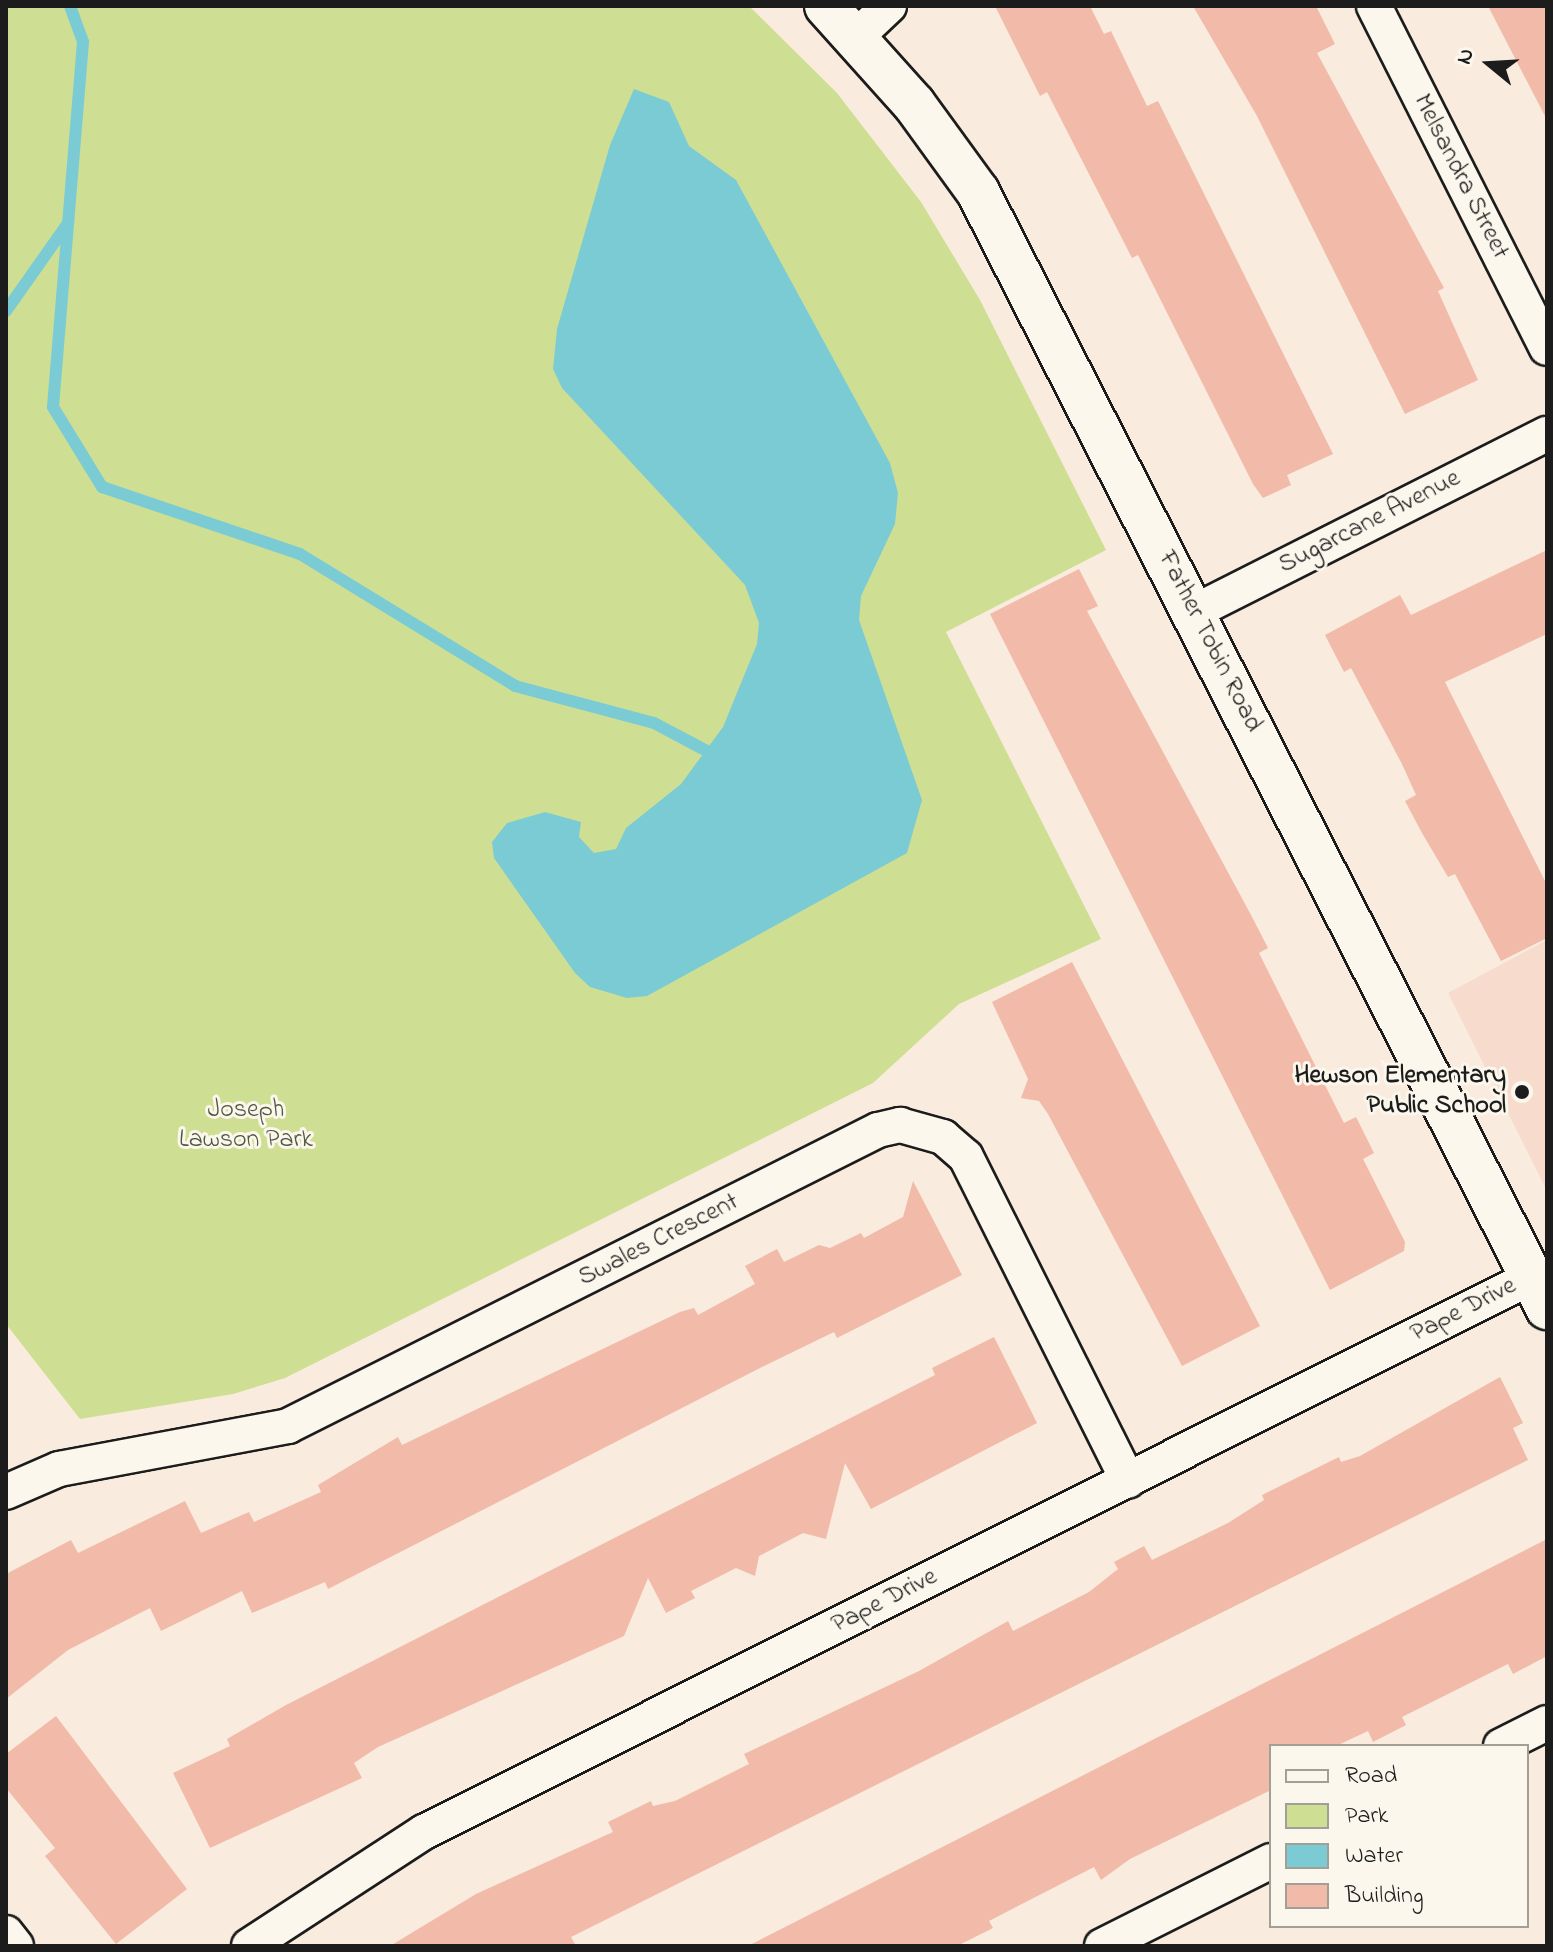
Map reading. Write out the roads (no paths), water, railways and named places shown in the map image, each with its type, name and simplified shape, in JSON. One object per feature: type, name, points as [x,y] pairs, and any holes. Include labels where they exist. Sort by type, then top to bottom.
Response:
[{"type":"street","name":"Father Tobin Road","points":[[826,6],[857,36],[978,192],[1539,1293]]},
{"type":"street","points":[[857,36],[889,6]]},
{"type":"street","name":"Melsandra Street","points":[[1374,6],[1547,348]]},
{"type":"street","name":"Sugarcane Avenue","points":[[1194,612],[1547,434]]},
{"type":"street","name":"Swales Crescent","points":[[6,1492],[59,1469],[288,1426],[878,1130],[900,1125],[943,1137],[966,1157],[1128,1481]]},
{"type":"street","name":"Pape Drive","points":[[249,1946],[424,1832],[1128,1481],[1539,1293]]},
{"type":"street","points":[[1505,1744],[1547,1723]]},
{"type":"street","points":[[1102,1946],[1269,1862]]},
{"type":"street","points":[[6,1933],[16,1946]]},
{"type":"water","points":[[634,89],[669,102],[689,146],[736,180],[890,463],[898,493],[895,524],[861,596],[859,620],[922,800],[907,853],[647,996],[627,998],[590,987],[575,973],[494,858],[492,842],[507,823],[545,812],[581,822],[579,837],[594,853],[616,849],[626,828],[681,784],[723,727],[757,644],[759,623],[745,585],[562,388],[553,369],[557,329],[610,145]]},
{"type":"waterway","points":[[70,6],[83,42],[53,407],[102,487],[300,554],[515,686],[654,723],[705,750]]},
{"type":"waterway","points":[[6,311],[68,223]]},
{"type":"place","name":"Hewson Elementary Public School","points":[[1522,1092]]},
{"type":"park label","name":"Joseph Lawson Park","points":[[246,1126]]}]
